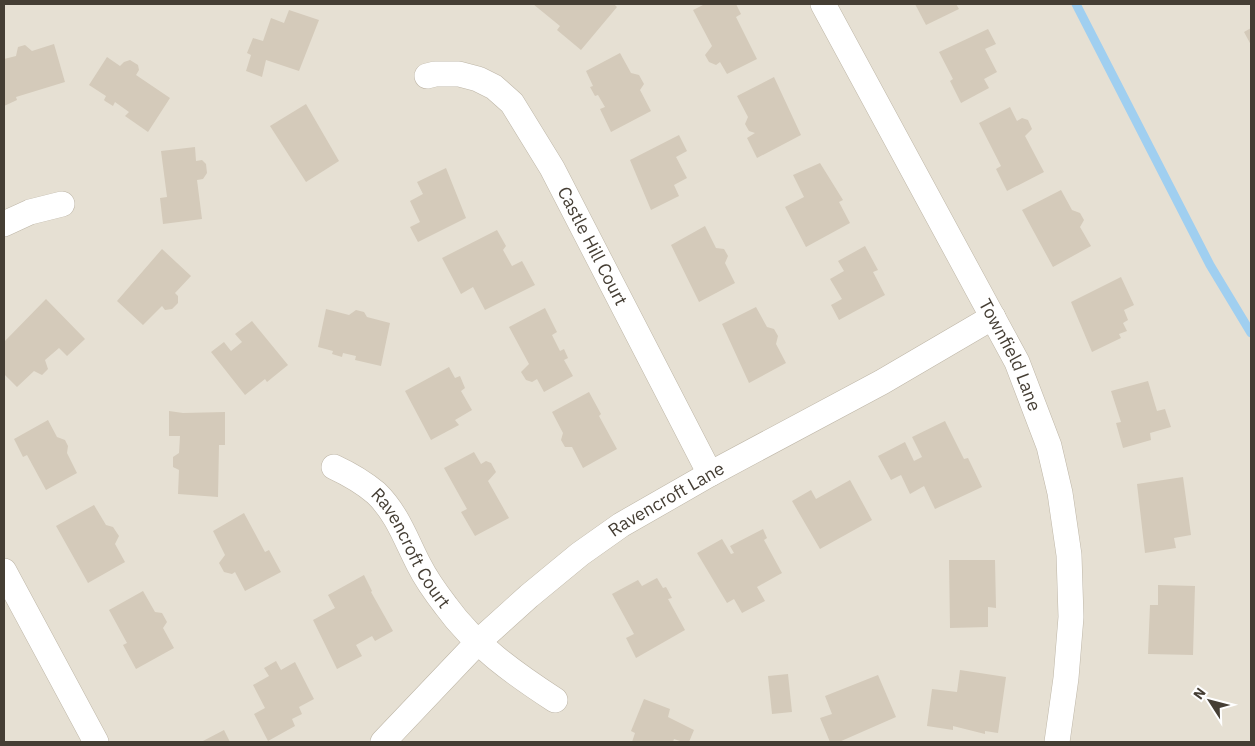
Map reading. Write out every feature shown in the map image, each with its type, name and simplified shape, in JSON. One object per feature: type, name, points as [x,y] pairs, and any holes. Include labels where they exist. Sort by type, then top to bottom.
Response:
[{"type":"street","name":"Townfield Lane","points":[[823,4],[1017,362],[1049,446],[1060,493],[1069,555],[1071,617],[1066,678],[1057,742]]},
{"type":"street","name":"Castle Hill Court","points":[[427,76],[459,74],[478,79],[494,87],[512,103],[552,168],[710,474]]},
{"type":"street","points":[[4,224],[30,212],[62,204]]},
{"type":"street","name":"Ravencroft Lane","points":[[383,742],[478,642],[529,596],[580,554],[621,525],[710,474],[882,382],[993,317]]},
{"type":"street","name":"Ravencroft Court","points":[[334,467],[359,480],[377,494],[395,516],[420,567],[446,607],[478,642],[523,679],[555,700]]},
{"type":"street","points":[[4,571],[96,742]]},
{"type":"shaded area","points":[[4,4],[1251,4],[1251,742],[4,742]]},
{"type":"building","points":[[533,4],[614,4],[617,7],[581,50],[557,30],[560,26]]},
{"type":"building","points":[[705,4],[736,4],[741,14],[736,17],[757,59],[727,74],[720,62],[716,65],[709,62],[705,55],[712,46],[693,10]]},
{"type":"building","points":[[915,4],[956,4],[959,9],[926,25]]},
{"type":"building","points":[[289,10],[319,20],[299,71],[266,60],[262,77],[246,71],[251,55],[247,53],[253,38],[263,41],[271,18],[284,23]]},
{"type":"building","points":[[1251,28],[1251,45],[1244,32]]},
{"type":"building","points":[[988,29],[996,44],[985,49],[997,72],[984,79],[989,88],[961,103],[950,81],[953,79],[939,52]]},
{"type":"building","points":[[54,44],[65,82],[16,97],[17,100],[4,106],[4,59],[16,56],[18,47],[25,45],[32,51]]},
{"type":"building","points":[[620,53],[631,73],[639,75],[644,84],[640,90],[651,111],[611,132],[600,109],[605,107],[598,95],[595,96],[590,87],[593,86],[586,71]]},
{"type":"building","points":[[107,57],[120,66],[130,60],[138,65],[139,70],[136,75],[170,98],[148,132],[125,116],[129,112],[115,102],[113,106],[105,101],[106,96],[89,85]]},
{"type":"building","points":[[774,77],[801,135],[757,158],[747,138],[755,133],[749,131],[745,124],[748,117],[737,96]]},
{"type":"building","points":[[306,104],[339,161],[306,182],[270,126]]},
{"type":"building","points":[[1010,107],[1017,121],[1022,118],[1028,120],[1032,129],[1025,136],[1044,172],[1007,191],[996,169],[1001,166],[979,123]]},
{"type":"building","points":[[679,135],[687,151],[676,157],[687,178],[674,185],[679,196],[651,210],[630,160]]},
{"type":"building","points":[[195,147],[196,161],[202,160],[206,164],[207,173],[203,179],[197,180],[202,219],[163,224],[160,198],[167,197],[161,151]]},
{"type":"building","points":[[820,163],[843,200],[839,202],[850,223],[806,247],[785,207],[804,197],[793,175]]},
{"type":"building","points":[[446,168],[466,218],[418,242],[410,227],[420,222],[410,201],[423,194],[417,182]]},
{"type":"building","points":[[1061,190],[1072,210],[1080,213],[1084,220],[1080,227],[1091,246],[1053,267],[1022,210]]},
{"type":"building","points":[[705,226],[716,248],[724,249],[728,256],[725,263],[735,283],[699,302],[671,245]]},
{"type":"building","points":[[497,230],[506,246],[503,250],[512,266],[522,261],[535,285],[485,310],[473,287],[461,294],[442,258]]},
{"type":"building","points":[[865,246],[878,270],[873,272],[885,295],[839,320],[831,305],[842,299],[830,279],[844,271],[838,261]]},
{"type":"building","points":[[162,249],[191,276],[175,293],[178,296],[178,303],[172,309],[165,310],[162,306],[143,325],[117,301]]},
{"type":"building","points":[[1121,277],[1134,305],[1124,310],[1128,320],[1123,323],[1127,331],[1119,334],[1121,338],[1092,352],[1071,302]]},
{"type":"building","points":[[46,299],[85,339],[67,356],[59,348],[45,360],[48,369],[42,375],[34,371],[17,387],[4,374],[4,342]]},
{"type":"building","points":[[756,307],[767,327],[774,329],[778,336],[776,344],[786,363],[749,383],[722,324]]},
{"type":"building","points":[[545,308],[557,332],[552,335],[560,351],[564,349],[568,358],[564,360],[573,376],[544,392],[537,379],[532,382],[526,380],[521,372],[529,364],[509,327]]},
{"type":"building","points":[[326,309],[349,315],[356,310],[364,312],[367,317],[390,323],[381,366],[355,360],[356,356],[343,353],[342,357],[332,354],[333,351],[318,347]]},
{"type":"building","points":[[252,321],[288,365],[267,382],[265,379],[245,395],[211,352],[224,342],[231,351],[242,342],[235,334]]},
{"type":"building","points":[[449,367],[455,378],[460,376],[465,388],[461,391],[472,410],[455,420],[459,425],[431,440],[405,391]]},
{"type":"building","points":[[1148,381],[1157,411],[1165,409],[1171,427],[1150,433],[1151,440],[1123,448],[1116,423],[1121,422],[1111,391]]},
{"type":"building","points":[[589,392],[601,414],[599,416],[617,449],[583,468],[572,447],[565,447],[561,440],[563,433],[552,412]]},
{"type":"building","points":[[169,411],[183,413],[225,412],[225,445],[219,445],[218,497],[178,494],[179,470],[173,467],[173,457],[179,453],[180,436],[169,436]]},
{"type":"building","points":[[48,420],[57,437],[65,440],[68,446],[67,453],[77,473],[46,490],[27,455],[23,457],[14,439]]},
{"type":"building","points":[[945,421],[964,459],[968,458],[982,487],[935,509],[924,486],[910,494],[901,475],[891,480],[878,456],[905,442],[914,461],[922,457],[912,437]]},
{"type":"building","points":[[474,452],[481,464],[486,461],[491,463],[496,472],[488,481],[509,518],[475,536],[461,512],[467,509],[444,468]]},
{"type":"building","points":[[1183,477],[1191,535],[1174,538],[1176,548],[1145,553],[1137,484]]},
{"type":"building","points":[[850,480],[872,520],[820,549],[792,501],[811,490],[816,499]]},
{"type":"building","points":[[94,505],[106,525],[113,527],[119,536],[115,544],[125,562],[88,583],[56,526]]},
{"type":"building","points":[[244,513],[265,552],[269,550],[281,572],[245,591],[235,572],[232,574],[224,572],[219,563],[225,555],[213,531]]},
{"type":"building","points":[[763,529],[767,538],[764,540],[782,573],[757,587],[765,601],[742,613],[734,599],[727,603],[697,553],[722,539],[731,554],[734,553],[730,546]]},
{"type":"building","points":[[949,560],[995,560],[996,608],[988,607],[988,627],[950,628]]},
{"type":"building","points":[[364,575],[371,592],[393,631],[375,641],[372,636],[356,645],[362,656],[337,669],[313,620],[335,608],[328,595]]},
{"type":"building","points":[[657,578],[663,588],[666,587],[672,598],[668,599],[685,630],[636,658],[626,638],[634,634],[612,594],[638,580],[642,586]]},
{"type":"building","points":[[1158,585],[1195,586],[1193,655],[1148,654],[1150,605],[1158,605]]},
{"type":"building","points":[[143,591],[155,612],[162,613],[167,622],[163,628],[174,648],[136,669],[123,645],[127,643],[109,610]]},
{"type":"building","points":[[276,661],[281,670],[295,662],[314,699],[299,707],[302,714],[292,719],[295,726],[268,741],[254,714],[265,708],[253,685],[269,676],[264,668]]},
{"type":"building","points":[[960,670],[1006,677],[998,733],[985,731],[985,734],[953,726],[953,730],[927,726],[932,689],[957,692]]},
{"type":"building","points":[[788,674],[792,712],[772,714],[768,676]]},
{"type":"building","points":[[878,675],[896,717],[839,742],[830,742],[820,718],[832,714],[825,696]]},
{"type":"building","points":[[644,699],[670,709],[668,717],[694,730],[689,742],[674,739],[673,742],[632,742],[635,733],[631,731]]},
{"type":"building","points":[[224,730],[230,742],[201,742]]},
{"type":"waterway","points":[[1076,4],[1210,265],[1251,333]]}]
